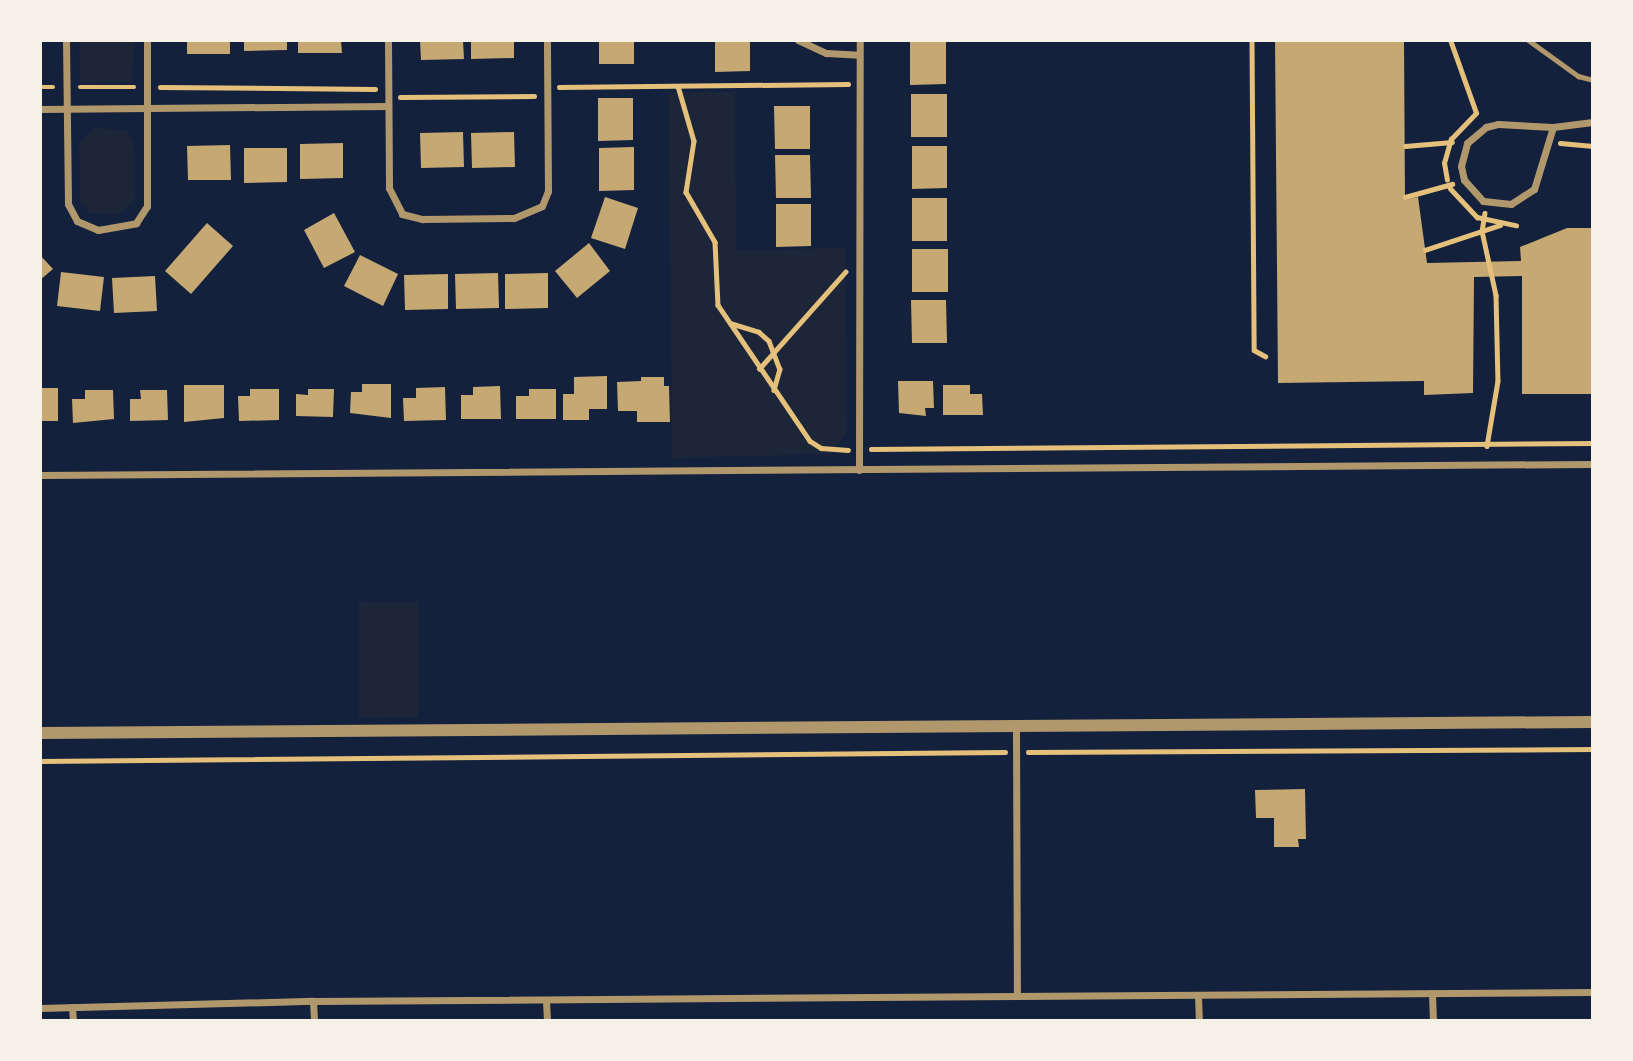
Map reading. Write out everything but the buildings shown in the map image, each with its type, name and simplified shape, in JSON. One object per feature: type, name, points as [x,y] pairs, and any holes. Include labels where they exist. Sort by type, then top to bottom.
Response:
[{"type":"street","points":[[66,40],[71,213],[87,227],[106,230],[136,223],[147,206],[147,40]]},
{"type":"street","points":[[388,40],[389,188],[402,214],[422,219],[514,218],[534,212],[548,191],[547,40]]},
{"type":"street","points":[[798,40],[826,53],[859,55]]},
{"type":"street","points":[[859,470],[860,40]]},
{"type":"street","points":[[40,109],[388,106]]},
{"type":"street","points":[[1553,127],[1541,177],[1524,199],[1497,205],[1483,201],[1464,180],[1462,154],[1467,143],[1486,127],[1553,127],[1593,122]]},
{"type":"street","points":[[40,475],[1593,464]]},
{"type":"street","points":[[40,733],[1593,722]]},
{"type":"street","points":[[1016,726],[1017,996]]},
{"type":"street","points":[[40,1008],[313,1001],[1593,992]]},
{"type":"street","points":[[1432,993],[1433,1021]]},
{"type":"street","points":[[1198,995],[1199,1021]]},
{"type":"street","points":[[313,1001],[314,1021]]},
{"type":"street","points":[[546,1001],[547,1021]]},
{"type":"street","points":[[72,1007],[72,1021]]},
{"type":"lane","points":[[1528,40],[1578,76],[1593,80]]},
{"type":"path","points":[[1252,40],[1254,350],[1265,356]]},
{"type":"path","points":[[560,87],[844,85]]},
{"type":"path","points":[[164,87],[366,86]]},
{"type":"path","points":[[678,86],[694,141],[685,192],[715,242],[718,305],[759,369],[810,440],[836,450]]},
{"type":"path","points":[[40,87],[50,88]]},
{"type":"path","points":[[82,87],[130,88]]},
{"type":"path","points":[[402,98],[534,96]]},
{"type":"path","points":[[1405,146],[1450,141]]},
{"type":"path","points":[[1549,143],[1593,146]]},
{"type":"path","points":[[1405,197],[1448,186]]},
{"type":"path","points":[[1482,220],[1496,295],[1497,381],[1487,453]]},
{"type":"path","points":[[1425,250],[1482,231],[1516,225]]},
{"type":"path","points":[[759,369],[846,272]]},
{"type":"path","points":[[729,323],[759,332],[776,351],[779,369],[774,391]]},
{"type":"path","points":[[883,448],[920,452],[1028,447],[1593,443]]},
{"type":"path","points":[[1035,752],[1593,749]]},
{"type":"path","points":[[40,761],[994,752]]},
{"type":"shaded area","points":[[79,40],[134,40],[132,82],[80,83]]},
{"type":"shaded area","points":[[669,92],[735,92],[736,250],[845,248],[847,432],[832,454],[672,458]]},
{"type":"shaded area","points":[[93,128],[126,130],[134,145],[135,199],[118,215],[89,213],[80,200],[79,144]]},
{"type":"shaded area","points":[[359,601],[418,602],[418,717],[359,718]]}]
